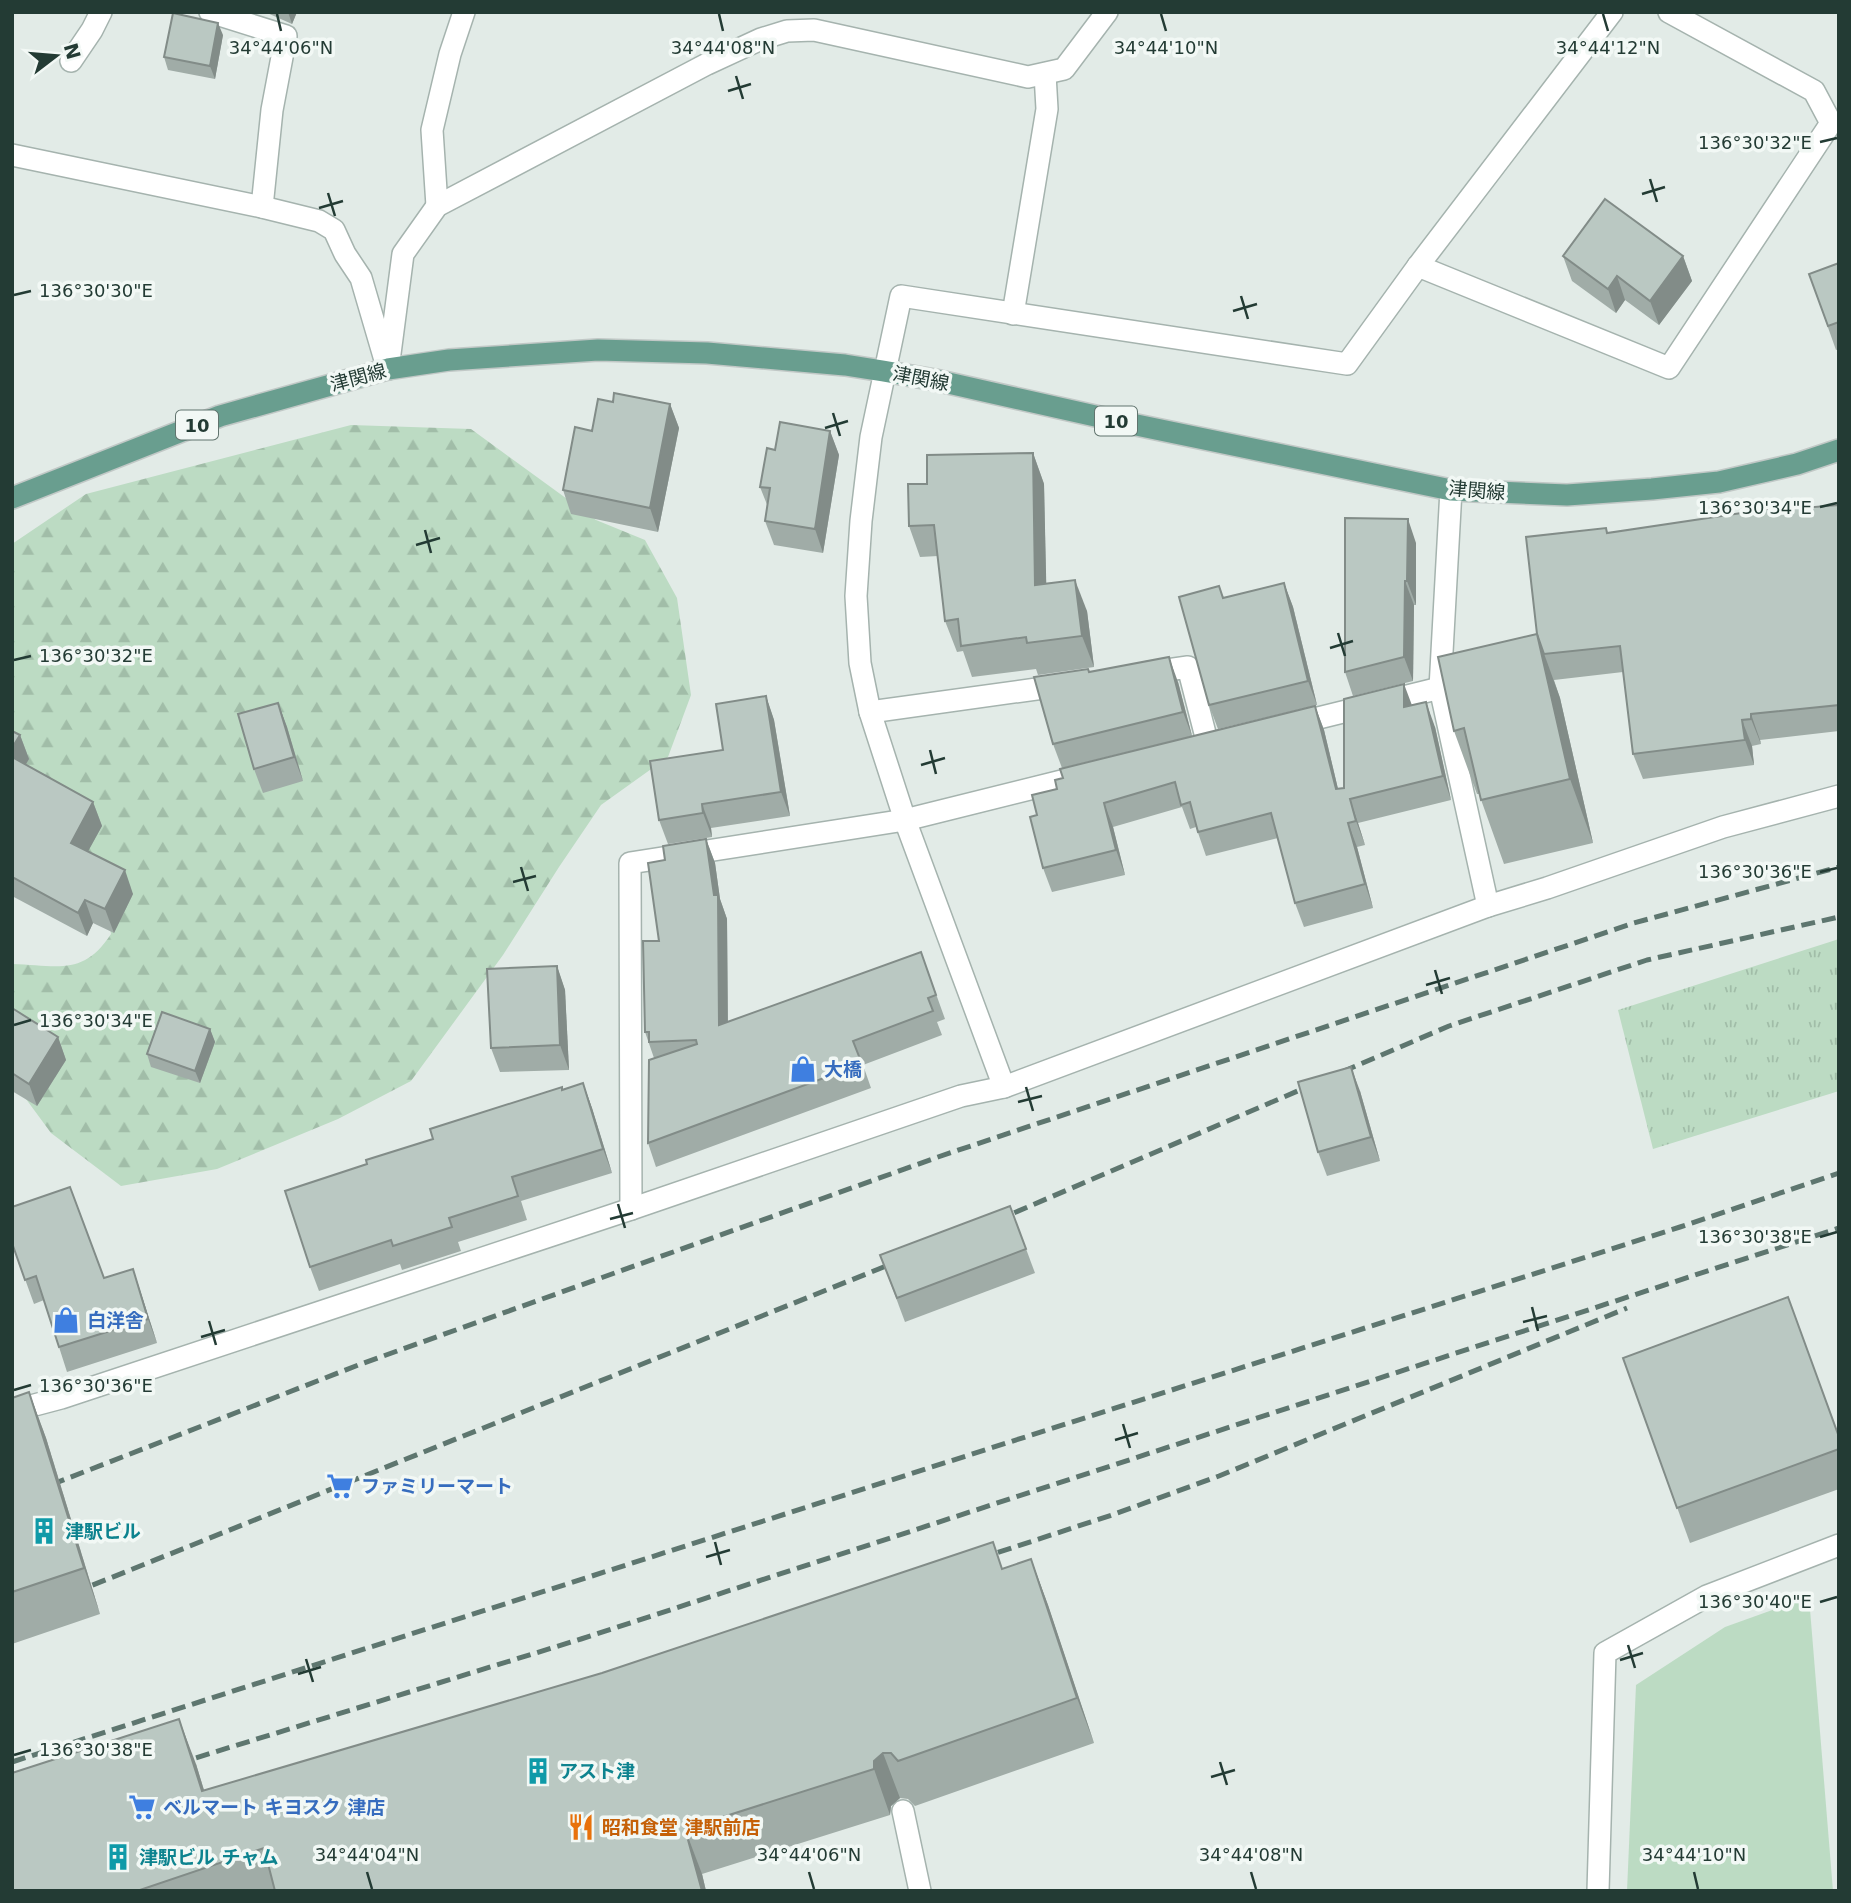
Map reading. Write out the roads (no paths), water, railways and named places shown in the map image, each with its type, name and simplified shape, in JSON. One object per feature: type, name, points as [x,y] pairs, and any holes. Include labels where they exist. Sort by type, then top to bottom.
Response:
[{"type":"main road","name":"津関線","points":[[12,498],[220,416],[388,369],[449,360],[598,350],[707,353],[845,365],[883,371],[1451,490],[1567,495],[1652,489],[1719,482],[1797,464],[1839,450]]},
{"type":"street","points":[[71,61],[101,12]]},
{"type":"street","points":[[211,12],[286,37],[272,110],[262,207]]},
{"type":"street","points":[[437,206],[432,130],[450,54],[464,12]]},
{"type":"street","points":[[388,369],[403,254],[437,206],[707,64],[761,39],[787,31],[814,30],[1028,77],[1064,69],[1107,12]]},
{"type":"street","points":[[1004,1087],[905,820],[870,712],[860,663],[856,596],[871,437],[901,296],[1347,364],[1418,266],[1612,12]]},
{"type":"street","points":[[1418,266],[1669,368],[1831,123],[1830,103],[1814,91],[1669,12]]},
{"type":"street","points":[[1013,314],[1047,109],[1045,74]]},
{"type":"street","points":[[12,155],[319,221],[334,230],[345,254],[361,278],[388,369]]},
{"type":"street","points":[[1451,490],[1440,688],[1488,906]]},
{"type":"street","points":[[1133,675],[1188,667],[1201,747],[1234,739]]},
{"type":"street","points":[[870,712],[1091,681]]},
{"type":"street","points":[[1272,729],[1440,688]]},
{"type":"street","points":[[631,1209],[630,863],[905,820],[1102,771]]},
{"type":"street","points":[[13,1407],[61,1398],[631,1209],[961,1096],[1004,1087],[1488,906],[1723,827],[1839,796]]},
{"type":"street","points":[[1598,1891],[1605,1653],[1707,1596],[1839,1545]]},
{"type":"street","points":[[903,1811],[920,1891]]},
{"type":"railway","points":[[12,1500],[361,1364],[938,1157],[1634,923],[1839,867]]},
{"type":"railway","points":[[995,1221],[1449,1026],[1647,960],[1839,917]]},
{"type":"railway","points":[[12,1762],[1680,1227],[1839,1173]]},
{"type":"railway","points":[[176,1764],[581,1639],[1839,1228]]},
{"type":"railway","points":[[73,1593],[901,1260]]},
{"type":"railway","points":[[978,1559],[1219,1476],[1627,1308]]},
{"type":"place","name":"大橋","points":[[803,1069]]},
{"type":"place","name":"白洋舎","points":[[66,1320]]},
{"type":"place","name":"ファミリーマート","points":[[340,1486]]},
{"type":"place","name":"津駅ビル","points":[[44,1531]]},
{"type":"place","name":"アスト津","points":[[538,1771]]},
{"type":"place","name":"ベルマート キヨスク 津店","points":[[142,1807]]},
{"type":"place","name":"昭和食堂 津駅前店","points":[[581,1827]]},
{"type":"place","name":"津駅ビル チャム","points":[[118,1857]]}]
